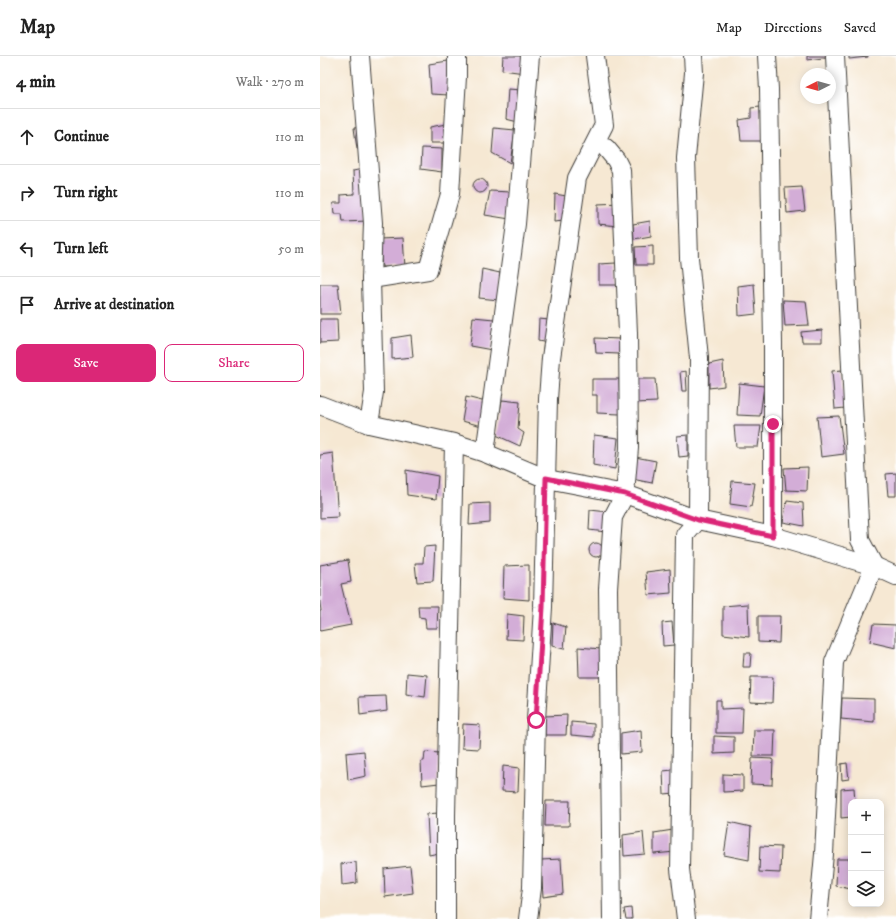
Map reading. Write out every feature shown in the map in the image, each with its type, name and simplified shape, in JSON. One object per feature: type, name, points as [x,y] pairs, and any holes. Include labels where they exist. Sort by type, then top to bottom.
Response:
[{"type":"street","points":[[360,56],[373,223],[371,279],[374,392],[369,424]]},
{"type":"street","points":[[371,279],[428,270],[450,194],[457,56]]},
{"type":"street","points":[[485,453],[516,224],[530,56]]},
{"type":"street","points":[[528,919],[532,888],[536,728],[543,607],[548,399],[551,358],[576,178],[604,125],[595,56]]},
{"type":"street","points":[[686,919],[680,869],[685,535],[698,520],[699,358],[689,258],[686,158],[694,73],[692,56]]},
{"type":"street","points":[[767,56],[773,344],[773,536]]},
{"type":"street","points":[[835,56],[860,540],[874,566]]},
{"type":"street","points":[[606,148],[616,160],[621,170],[628,333],[629,448],[625,494],[613,517],[608,589],[612,919]]},
{"type":"street","points":[[320,405],[369,424],[454,442],[546,478],[625,494],[698,520],[773,536],[874,566],[896,576]]},
{"type":"street","points":[[446,919],[446,815],[454,442]]},
{"type":"street","points":[[818,919],[824,854],[834,662],[874,566]]},
{"type":"building","points":[[503,56],[527,56],[525,73],[502,70]]},
{"type":"building","points":[[807,56],[831,56],[831,57],[807,60]]},
{"type":"building","points":[[849,56],[868,56],[868,57],[849,59]]},
{"type":"building","points":[[448,61],[449,95],[431,94],[429,64]]},
{"type":"building","points":[[508,89],[521,90],[518,122],[506,119]]},
{"type":"building","points":[[760,107],[762,141],[741,141],[739,120],[751,118],[751,108]]},
{"type":"building","points":[[446,124],[448,143],[430,143],[430,127]]},
{"type":"building","points":[[361,127],[364,149],[357,149],[354,128]]},
{"type":"building","points":[[494,128],[515,130],[510,163],[492,153]]},
{"type":"building","points":[[422,148],[442,149],[442,172],[421,169]]},
{"type":"building","points":[[363,169],[367,221],[343,222],[342,214],[334,214],[333,203],[341,203],[341,195],[354,194],[353,171]]},
{"type":"building","points":[[480,179],[485,181],[487,186],[485,191],[480,193],[475,191],[473,186],[475,181]]},
{"type":"building","points":[[802,187],[805,211],[787,213],[785,188]]},
{"type":"building","points":[[490,191],[511,192],[510,219],[485,215]]},
{"type":"building","points":[[555,194],[566,196],[564,221],[554,222]]},
{"type":"building","points":[[620,203],[618,226],[598,224],[598,204]]},
{"type":"building","points":[[650,221],[651,236],[634,239],[633,224]]},
{"type":"building","points":[[403,238],[405,267],[382,267],[379,239]]},
{"type":"building","points":[[653,246],[653,265],[636,265],[635,247]]},
{"type":"building","points":[[616,263],[618,285],[599,285],[599,264]]},
{"type":"building","points":[[482,269],[500,273],[499,300],[479,298]]},
{"type":"building","points":[[320,284],[338,284],[341,314],[320,314]]},
{"type":"building","points":[[754,284],[756,314],[739,316],[738,286]]},
{"type":"building","points":[[783,300],[806,301],[809,325],[785,326]]},
{"type":"building","points":[[473,317],[494,319],[492,350],[470,346]]},
{"type":"building","points":[[320,319],[337,319],[338,342],[320,343]]},
{"type":"building","points":[[539,319],[549,320],[548,343],[538,341]]},
{"type":"building","points":[[822,330],[822,342],[802,342],[801,332]]},
{"type":"building","points":[[411,335],[413,357],[392,359],[392,338]]},
{"type":"building","points":[[595,338],[620,339],[619,354],[596,353]]},
{"type":"building","points":[[723,361],[724,386],[709,388],[709,364]]},
{"type":"building","points":[[842,370],[845,408],[835,409],[832,371]]},
{"type":"building","points":[[686,371],[687,391],[682,391],[680,372]]},
{"type":"building","points":[[592,379],[619,379],[620,414],[597,413],[597,395],[592,395]]},
{"type":"building","points":[[636,379],[655,379],[657,402],[635,403]]},
{"type":"building","points":[[739,383],[764,386],[760,416],[737,415]]},
{"type":"building","points":[[466,397],[486,402],[482,426],[462,421]]},
{"type":"building","points":[[502,400],[520,402],[518,429],[524,433],[520,446],[496,435]]},
{"type":"building","points":[[839,416],[844,454],[821,457],[817,417]]},
{"type":"building","points":[[734,426],[761,426],[758,447],[736,447]]},
{"type":"building","points":[[594,435],[618,438],[615,469],[593,465]]},
{"type":"building","points":[[688,435],[688,456],[679,457],[677,436]]},
{"type":"building","points":[[333,453],[338,517],[320,518],[320,455]]},
{"type":"building","points":[[635,457],[656,461],[652,483],[632,479]]},
{"type":"building","points":[[808,467],[807,491],[786,490],[784,468]]},
{"type":"building","points":[[406,470],[438,476],[436,499],[407,495]]},
{"type":"building","points":[[896,473],[896,496],[888,496],[886,474]]},
{"type":"building","points":[[732,481],[755,483],[751,507],[730,504]]},
{"type":"building","points":[[787,501],[803,503],[804,526],[783,522]]},
{"type":"building","points":[[490,503],[490,523],[469,525],[470,504]]},
{"type":"building","points":[[590,510],[608,512],[606,532],[589,530]]},
{"type":"building","points":[[596,543],[601,545],[603,550],[601,555],[596,557],[591,555],[589,550],[591,545]]},
{"type":"building","points":[[435,546],[433,581],[417,582],[415,563],[423,563],[424,547]]},
{"type":"building","points":[[348,560],[351,582],[341,584],[351,625],[320,631],[320,565]]},
{"type":"building","points":[[529,565],[529,600],[503,598],[504,566]]},
{"type":"building","points":[[670,569],[671,593],[648,595],[646,572]]},
{"type":"building","points":[[748,604],[749,637],[723,634],[723,606]]},
{"type":"building","points":[[418,606],[438,606],[437,628],[426,628],[425,618],[419,617]]},
{"type":"building","points":[[507,614],[524,616],[523,640],[506,639]]},
{"type":"building","points":[[758,616],[780,616],[779,643],[758,642]]},
{"type":"building","points":[[672,622],[674,645],[663,646],[662,623]]},
{"type":"building","points":[[553,623],[566,627],[564,649],[552,646]]},
{"type":"building","points":[[873,624],[896,625],[896,648],[870,642]]},
{"type":"building","points":[[578,647],[601,649],[602,677],[579,677]]},
{"type":"building","points":[[744,653],[751,653],[750,667],[743,667]]},
{"type":"building","points":[[407,673],[427,675],[425,697],[406,694]]},
{"type":"building","points":[[751,677],[773,677],[772,703],[750,702]]},
{"type":"building","points":[[386,696],[387,711],[360,715],[359,697]]},
{"type":"building","points":[[842,698],[874,699],[874,722],[841,719]]},
{"type":"building","points":[[716,700],[721,700],[721,709],[743,708],[742,733],[716,733]]},
{"type":"building","points":[[567,715],[566,735],[545,735],[545,716]]},
{"type":"building","points":[[571,722],[594,724],[594,737],[571,735]]},
{"type":"building","points":[[463,724],[480,725],[479,749],[462,748]]},
{"type":"building","points":[[641,730],[642,752],[621,754],[621,733]]},
{"type":"building","points":[[754,730],[775,730],[774,756],[753,756]]},
{"type":"building","points":[[714,736],[734,737],[734,753],[714,754]]},
{"type":"building","points":[[364,751],[366,776],[348,780],[346,753]]},
{"type":"building","points":[[425,752],[440,753],[439,783],[422,785],[421,761],[424,761]]},
{"type":"building","points":[[752,758],[773,759],[772,785],[751,784]]},
{"type":"building","points":[[847,763],[849,779],[842,780],[841,764]]},
{"type":"building","points":[[503,766],[519,768],[518,792],[502,791]]},
{"type":"building","points":[[673,770],[675,793],[664,794],[663,771]]},
{"type":"building","points":[[723,774],[743,775],[743,791],[723,792]]},
{"type":"building","points":[[854,788],[855,799],[848,799],[848,817],[841,818],[841,789]]},
{"type":"building","points":[[546,801],[570,801],[569,826],[545,826]]},
{"type":"building","points":[[438,813],[439,853],[429,855],[427,814]]},
{"type":"building","points":[[729,822],[751,827],[749,860],[724,855]]},
{"type":"building","points":[[673,830],[675,852],[654,854],[654,833]]},
{"type":"building","points":[[643,832],[645,854],[624,856],[623,835]]},
{"type":"building","points":[[760,846],[781,847],[780,873],[759,872]]},
{"type":"building","points":[[561,859],[563,894],[543,897],[541,860]]},
{"type":"building","points":[[837,859],[848,859],[848,888],[836,886]]},
{"type":"building","points":[[356,862],[357,883],[342,885],[341,864]]},
{"type":"building","points":[[410,866],[413,893],[385,897],[384,869]]},
{"type":"building","points":[[631,908],[632,919],[626,919],[624,909]]},
{"type":"route","points":[[536,720],[543,607],[546,478],[625,494],[698,520],[773,536],[773,424]]}]
